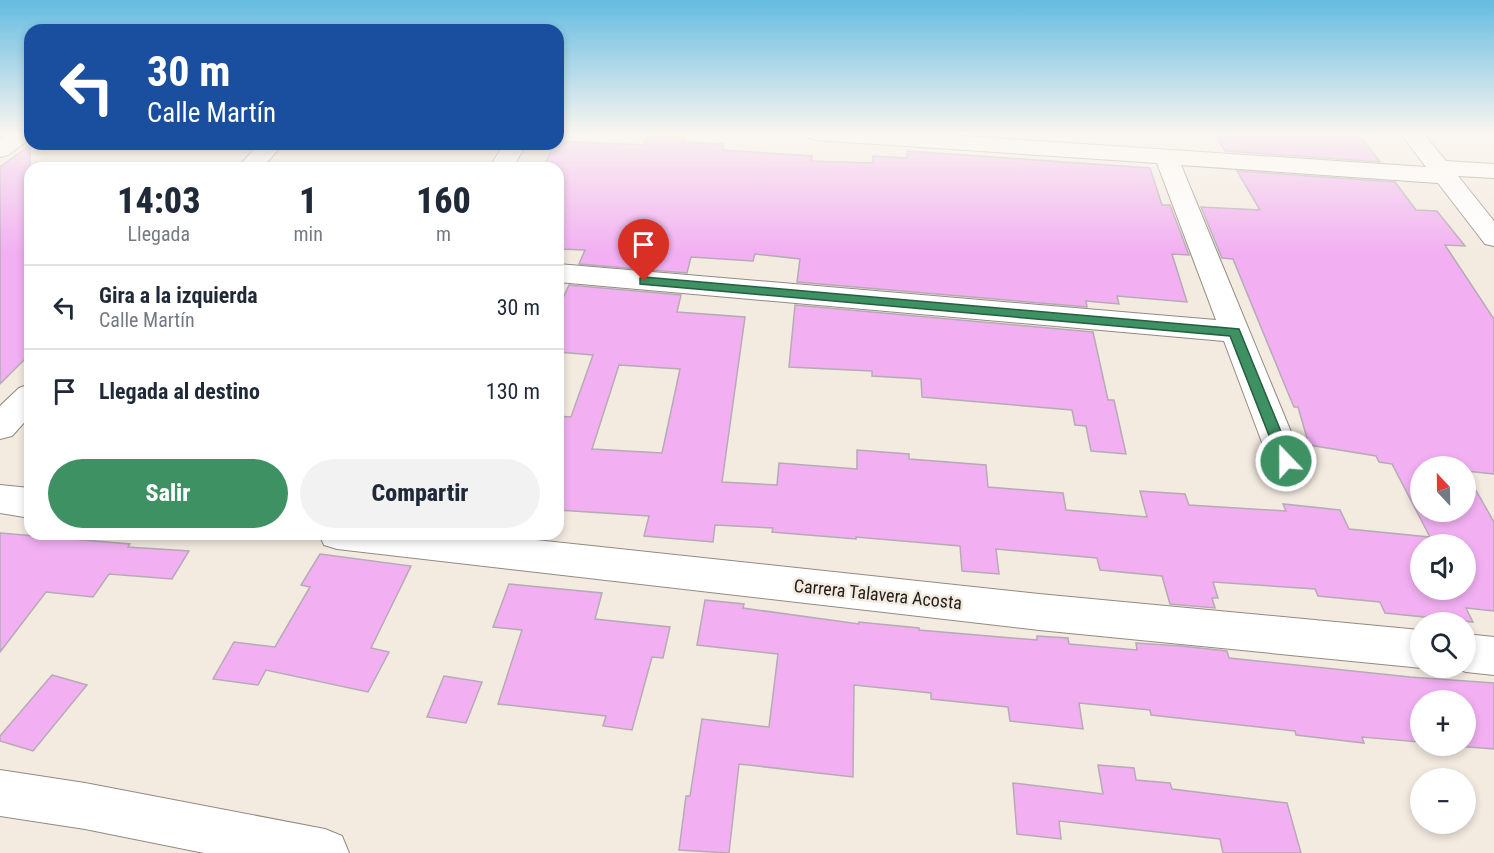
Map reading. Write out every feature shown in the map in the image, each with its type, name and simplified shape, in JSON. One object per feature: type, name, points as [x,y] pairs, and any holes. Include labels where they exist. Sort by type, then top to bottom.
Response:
[{"type":"street","points":[[1172,173],[1286,461]]},
{"type":"street","points":[[1443,173],[1494,238]]},
{"type":"street","points":[[564,274],[1234,332]]},
{"type":"street","points":[[0,427],[24,402]]},
{"type":"street","points":[[0,500],[24,502]]},
{"type":"street","name":"Carrera Talavera Acosta","points":[[391,540],[1039,612],[1410,648]]},
{"type":"street","points":[[1476,654],[1494,656]]},
{"type":"street","points":[[0,793],[85,806],[325,853]]},
{"type":"building","points":[[0,173],[24,173],[24,360],[0,384]]},
{"type":"building","points":[[564,173],[1152,173],[1162,205],[1170,205],[1189,255],[1172,254],[1187,302],[1117,296],[1119,304],[1086,301],[1087,307],[797,282],[800,259],[755,254],[753,261],[691,257],[687,273],[579,264],[585,250],[564,249]]},
{"type":"building","points":[[1238,173],[1395,182],[1416,210],[1437,211],[1465,246],[1445,245],[1494,319],[1494,474],[1476,472],[1476,456],[1410,456],[1410,499],[1392,464],[1379,462],[1376,456],[1309,445],[1298,407],[1294,407],[1233,259],[1222,258],[1201,207],[1260,210]]},
{"type":"building","points":[[569,285],[681,295],[677,312],[745,317],[722,482],[777,485],[779,463],[857,469],[857,450],[909,454],[909,459],[986,465],[988,487],[1063,493],[1066,510],[1147,517],[1140,491],[1185,494],[1189,505],[1286,511],[1283,504],[1340,510],[1349,529],[1410,535],[1410,600],[1476,600],[1476,534],[1428,534],[1422,522],[1476,522],[1476,490],[1494,522],[1494,611],[1466,608],[1468,612],[1410,612],[1410,616],[1385,613],[1380,602],[1318,596],[1315,589],[1213,582],[1218,598],[1212,598],[1215,608],[1170,604],[1162,576],[1100,570],[1097,558],[996,549],[999,574],[962,571],[960,546],[772,532],[773,528],[715,525],[713,542],[644,536],[649,516],[564,510],[564,416],[571,417],[593,355],[564,353],[564,296]],"holes":[[[619,365],[680,369],[662,453],[592,449]]]},
{"type":"building","points":[[795,305],[1093,332],[1108,400],[1114,400],[1126,454],[1091,451],[1086,426],[1075,425],[1072,410],[922,397],[921,379],[872,376],[872,371],[789,367]]},
{"type":"building","points":[[0,533],[24,535],[24,540],[83,540],[130,544],[128,547],[189,551],[172,579],[109,574],[93,597],[46,592],[0,652]]},
{"type":"building","points":[[320,554],[411,566],[371,648],[389,652],[368,692],[266,670],[258,685],[213,679],[234,642],[275,647],[310,587],[301,585]]},
{"type":"building","points":[[509,584],[602,593],[595,619],[670,627],[663,658],[652,657],[632,730],[603,726],[606,716],[498,704],[522,630],[493,627]]},
{"type":"building","points":[[705,600],[744,604],[743,608],[859,624],[859,622],[919,628],[919,630],[1037,640],[1037,636],[1068,638],[1069,644],[1137,650],[1136,643],[1181,646],[1227,651],[1229,658],[1410,678],[1494,683],[1494,749],[1476,748],[1476,690],[1410,690],[1410,741],[1362,737],[1364,743],[1296,735],[1295,731],[1151,715],[1150,710],[1079,703],[1083,729],[1010,721],[1008,707],[931,699],[931,693],[854,685],[853,777],[739,764],[729,853],[679,850],[686,796],[690,796],[702,719],[769,727],[778,654],[697,645]]},
{"type":"building","points":[[52,675],[87,685],[33,751],[0,741],[0,736]]},
{"type":"building","points":[[444,676],[482,682],[466,723],[427,717]]},
{"type":"building","points":[[1098,765],[1134,768],[1136,780],[1170,783],[1172,789],[1287,803],[1301,853],[1223,853],[1220,839],[1059,821],[1061,839],[1017,834],[1013,783],[1103,794]]},
{"type":"route","points":[[644,281],[1234,332],[1286,461]]}]
